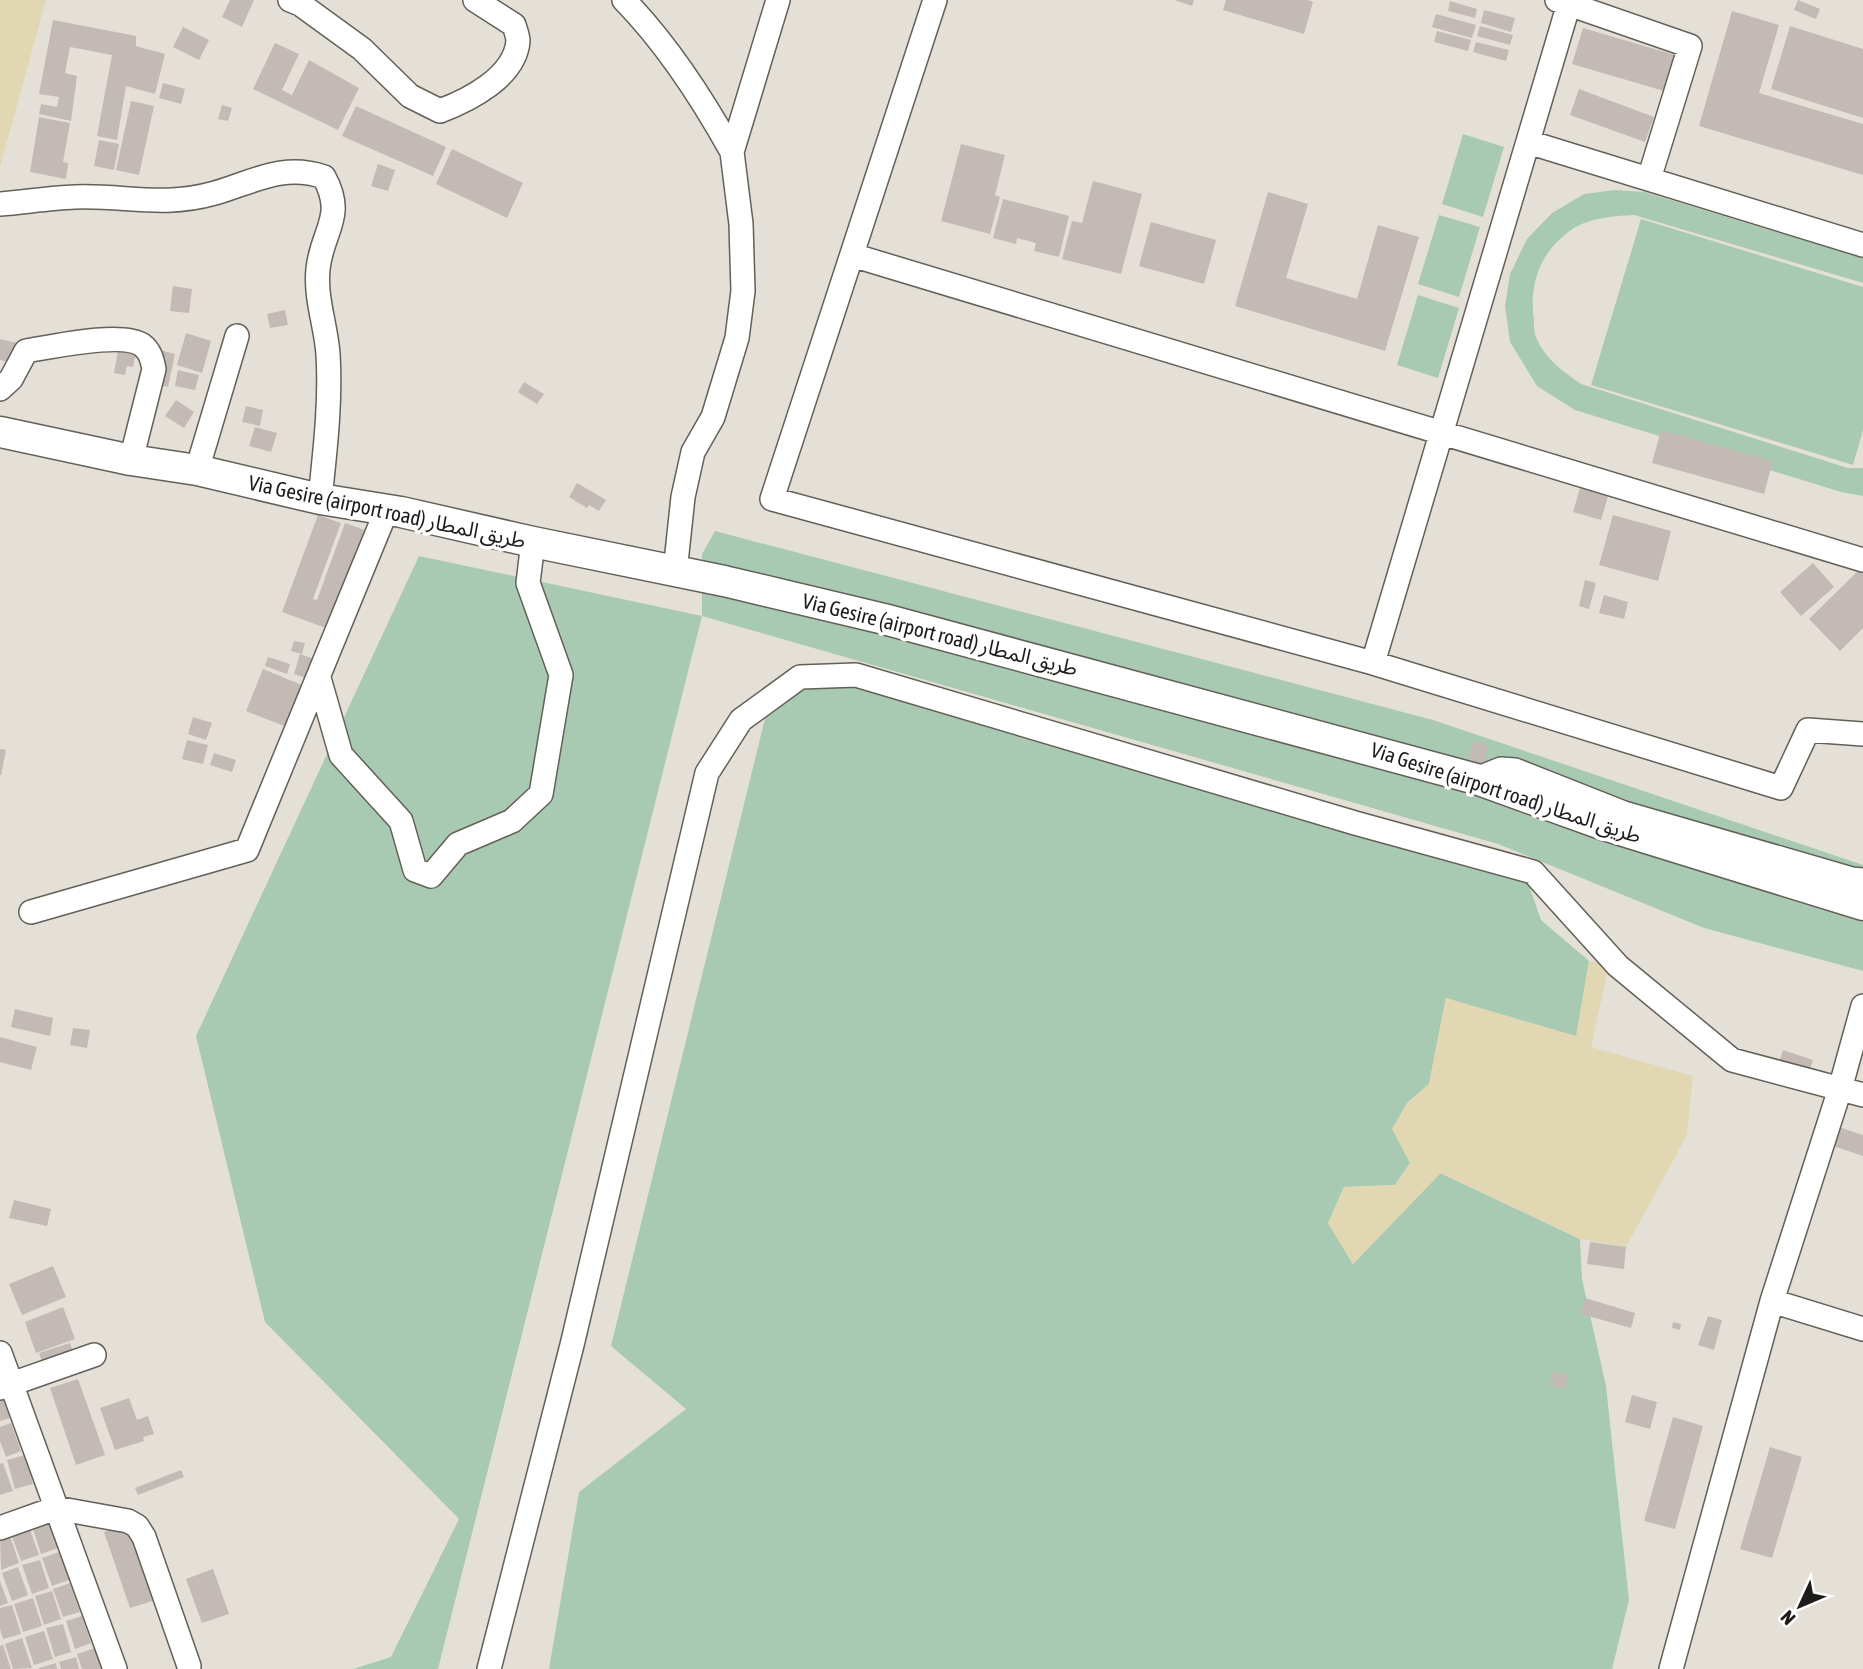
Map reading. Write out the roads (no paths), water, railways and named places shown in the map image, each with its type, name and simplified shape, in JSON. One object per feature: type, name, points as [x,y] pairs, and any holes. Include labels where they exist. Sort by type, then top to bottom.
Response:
[{"type":"main road","name":"Via Gesire (airport road) طريق المطار","points":[[0,432],[131,460],[197,470],[320,499],[387,509],[884,619],[1476,779],[1604,825],[1863,905]]},
{"type":"street","points":[[290,0],[300,4],[362,49],[410,96],[440,111],[469,100],[492,83],[510,62],[518,40],[513,25],[475,0]]},
{"type":"street","points":[[624,0],[654,31],[711,114],[732,152],[741,224],[743,291],[737,338],[713,417],[694,452],[683,497],[675,572]]},
{"type":"street","points":[[732,152],[778,0]]},
{"type":"street","points":[[935,0],[772,499],[1373,663],[1781,788],[1808,730],[1863,734]]},
{"type":"street","points":[[1373,663],[1528,142],[1566,1],[1690,46],[1649,179]]},
{"type":"street","points":[[1528,142],[1863,245]]},
{"type":"street","points":[[0,204],[77,197],[182,201],[291,171],[306,171],[324,177],[333,194],[334,213],[318,268],[318,299],[328,351],[329,376],[320,499]]},
{"type":"street","points":[[852,255],[1863,560]]},
{"type":"street","points":[[197,470],[237,337]]},
{"type":"street","points":[[0,389],[11,379],[26,351],[124,339],[141,344],[151,355],[154,369],[131,460]]},
{"type":"street","points":[[32,912],[247,850],[387,509]]},
{"type":"street","points":[[319,678],[341,755],[401,821],[415,870],[431,876],[458,844],[512,821],[541,794],[561,675],[528,583],[533,542]]},
{"type":"street","points":[[489,1669],[575,1331],[707,773],[741,720],[800,677],[856,675],[1355,823],[1532,872],[1618,966],[1732,1060],[1863,1095]]},
{"type":"street","points":[[1476,779],[1501,769],[1515,770],[1624,813],[1863,880]]},
{"type":"street","points":[[1671,1669],[1772,1301],[1840,1089],[1863,1006]]},
{"type":"street","points":[[1772,1301],[1863,1329]]},
{"type":"street","points":[[0,1353],[6,1386],[56,1508],[115,1669]]},
{"type":"street","points":[[6,1386],[94,1354]]},
{"type":"street","points":[[0,1528],[56,1508],[128,1521],[136,1526],[144,1537],[190,1666]]}]
